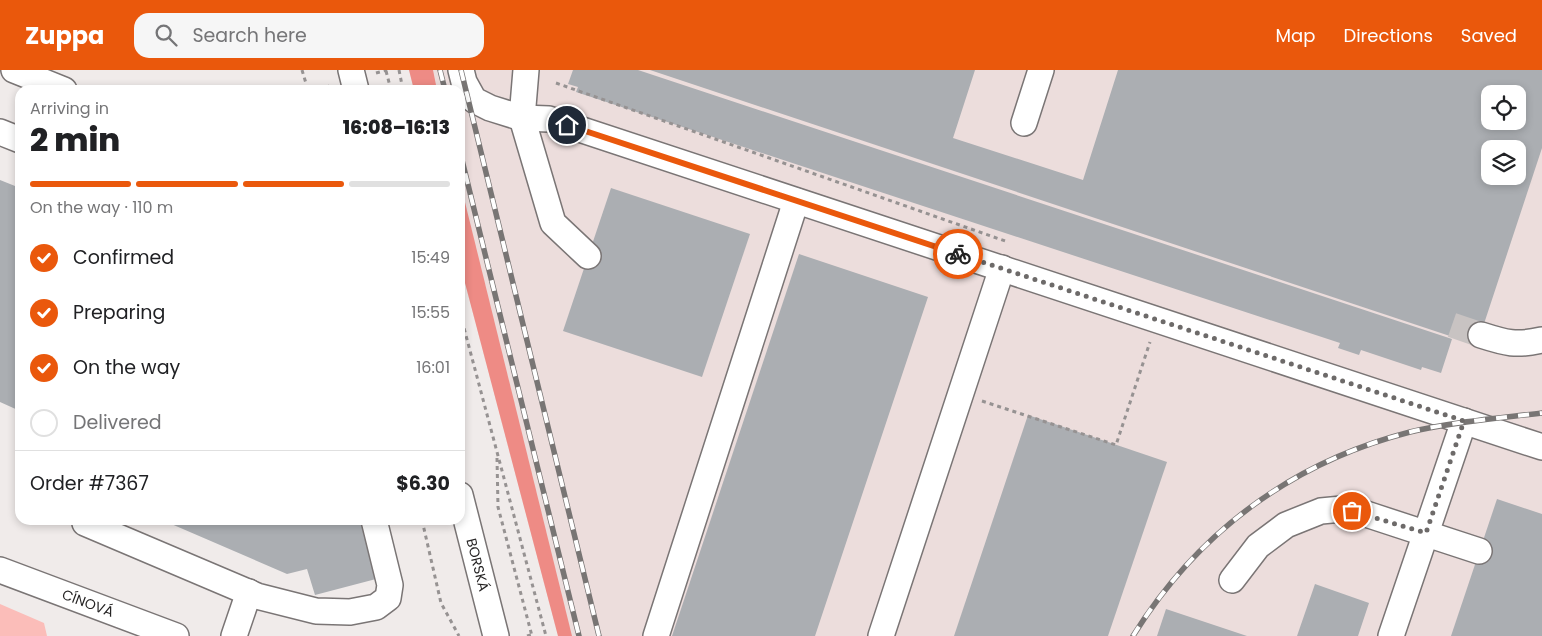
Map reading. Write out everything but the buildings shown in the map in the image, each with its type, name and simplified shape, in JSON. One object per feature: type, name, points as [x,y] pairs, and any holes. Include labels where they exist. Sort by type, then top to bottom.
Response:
[{"type":"street","points":[[14,70],[52,85]]},
{"type":"street","points":[[351,70],[355,85]]},
{"type":"street","points":[[461,70],[464,82],[474,100],[490,108],[522,118],[549,119],[1464,421],[1541,442]]},
{"type":"street","points":[[526,70],[522,118],[553,223],[588,256]]},
{"type":"street","points":[[1024,123],[1041,70]]},
{"type":"street","points":[[0,132],[15,138]]},
{"type":"street","points":[[656,636],[796,201]]},
{"type":"street","points":[[881,636],[1002,268]]},
{"type":"street","points":[[1481,335],[1507,343],[1523,344],[1542,340]]},
{"type":"street","points":[[1391,636],[1464,421]]},
{"type":"street","points":[[1232,580],[1258,546],[1286,525],[1321,511],[1342,509],[1363,512],[1479,551]]},
{"type":"street","name":"BORSKÁ","points":[[465,515],[496,636]]},
{"type":"street","points":[[87,525],[249,592],[316,611],[350,612],[376,607],[388,598],[390,585],[375,525]]},
{"type":"street","name":"CÍNOVÁ","points":[[0,570],[176,636]]},
{"type":"street","points":[[234,636],[249,592]]},
{"type":"path","points":[[302,70],[306,85]]},
{"type":"path","points":[[386,70],[390,85]]},
{"type":"path","points":[[399,70],[402,85]]},
{"type":"path","points":[[556,83],[1016,245]]},
{"type":"path","points":[[465,331],[546,636]]},
{"type":"path","points":[[465,338],[468,342]]},
{"type":"path","points":[[960,394],[1116,445],[1151,341]]},
{"type":"path","points":[[497,452],[498,507],[532,635],[527,636]]},
{"type":"path","points":[[423,525],[441,603],[459,636]]},
{"type":"shaded area","points":[[409,70],[1542,70],[1542,636],[558,636],[465,283],[465,85],[413,85]]},
{"type":"shaded area","points":[[409,70],[433,70],[436,85],[413,85]]},
{"type":"shaded area","points":[[465,202],[572,636],[558,636],[465,283]]},
{"type":"shaded area","points":[[0,604],[44,623],[47,636],[0,636]]},
{"type":"tunnel","points":[[1452,325],[1481,335]]},
{"type":"railway","points":[[440,70],[444,85]]},
{"type":"railway","points":[[461,70],[465,85]]},
{"type":"railway","points":[[465,86],[599,636]]},
{"type":"railway","points":[[465,172],[579,636]]},
{"type":"railway","points":[[1133,636],[1158,599],[1187,565],[1218,534],[1251,507],[1287,483],[1326,462],[1367,445],[1410,432],[1459,423],[1542,413]]},
{"type":"way so far","points":[[958,254],[1464,421],[1426,533],[1363,512],[1352,511]]},
{"type":"route","points":[[567,125],[958,254]]}]
